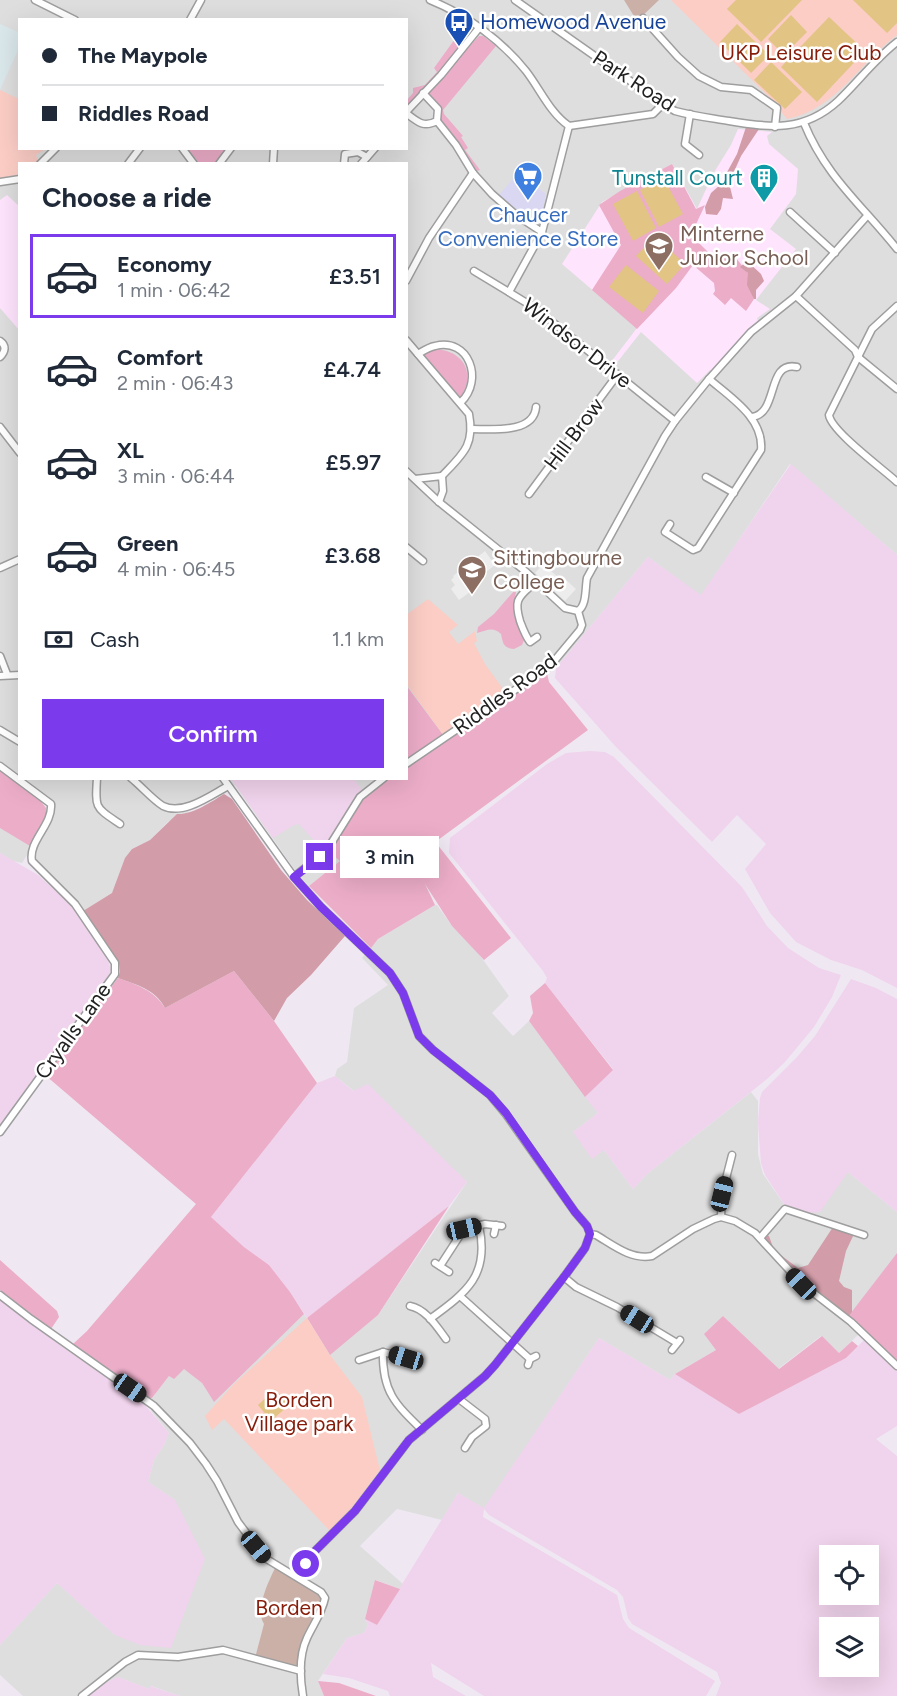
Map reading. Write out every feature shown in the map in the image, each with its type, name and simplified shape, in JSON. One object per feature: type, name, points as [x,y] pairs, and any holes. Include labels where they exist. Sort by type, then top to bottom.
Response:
[{"type":"street","points":[[34,0],[61,17]]},
{"type":"street","points":[[430,0],[464,18],[500,43],[525,70],[556,114],[569,126]]},
{"type":"street","name":"Park Road","points":[[515,0],[675,111],[775,127],[804,123]]},
{"type":"street","points":[[191,18],[199,1]]},
{"type":"street","points":[[641,20],[643,18],[678,57],[699,76],[721,87],[751,90],[777,108],[775,127]]},
{"type":"street","points":[[408,110],[441,75],[479,28]]},
{"type":"street","points":[[897,42],[837,102],[804,123],[828,170],[897,249]]},
{"type":"street","points":[[423,93],[438,109],[436,121],[456,145],[473,173],[505,206],[542,232]]},
{"type":"street","points":[[569,126],[653,114],[663,104]]},
{"type":"street","points":[[408,114],[420,124],[425,125],[436,121]]},
{"type":"street","points":[[690,114],[685,144],[699,155]]},
{"type":"street","points":[[509,292],[542,232],[569,126]]},
{"type":"street","points":[[42,162],[54,150]]},
{"type":"street","points":[[341,150],[345,154]]},
{"type":"street","points":[[363,162],[373,150]]},
{"type":"street","points":[[345,154],[358,152],[367,157]]},
{"type":"street","points":[[344,162],[345,154]]},
{"type":"street","points":[[408,277],[429,238],[473,173]]},
{"type":"street","points":[[0,182],[18,179]]},
{"type":"street","points":[[790,212],[835,253]]},
{"type":"street","name":"Riddles Road","points":[[408,763],[554,663],[582,625],[578,611],[584,604],[587,578],[675,421],[751,332],[796,296],[867,216]]},
{"type":"street","name":"Windsor Drive","points":[[474,271],[544,314],[675,421]]},
{"type":"street","points":[[796,296],[855,350],[858,357],[897,389]]},
{"type":"street","points":[[897,306],[872,329],[829,415],[843,435],[897,482]]},
{"type":"street","points":[[0,341],[5,347],[0,357]]},
{"type":"street","points":[[408,342],[461,402],[469,414],[472,429],[470,441],[464,453],[442,476],[415,479]]},
{"type":"street","points":[[418,354],[442,345],[453,347],[467,358],[472,367],[473,376],[469,393],[461,402]]},
{"type":"street","points":[[752,417],[758,417],[763,412],[784,367],[789,365],[797,367]]},
{"type":"street","name":"Hill Brow","points":[[529,494],[618,374]]},
{"type":"street","points":[[670,524],[665,532],[693,550],[698,548],[761,450],[762,441],[759,430],[752,417],[709,379]]},
{"type":"street","points":[[472,429],[507,429],[523,425],[533,416],[536,407]]},
{"type":"street","points":[[1,429],[1,434],[12,448]]},
{"type":"street","points":[[1,429],[18,450]]},
{"type":"street","points":[[408,473],[439,502],[536,581],[565,608],[578,611]]},
{"type":"street","points":[[439,502],[443,491],[442,476]]},
{"type":"street","points":[[706,477],[734,493]]},
{"type":"street","points":[[408,549],[423,561]]},
{"type":"street","points":[[0,567],[18,560]]},
{"type":"street","points":[[536,581],[520,597],[516,607],[523,631],[530,642],[537,637]]},
{"type":"street","points":[[0,656],[3,675]]},
{"type":"street","points":[[0,730],[18,741]]},
{"type":"street","name":"Cryalls Lane","points":[[0,766],[18,779]]},
{"type":"street","name":"Cryalls Lane","points":[[0,1132],[115,974],[116,969],[115,963],[75,904],[32,861],[32,849],[48,820],[51,804],[19,780]]},
{"type":"street","points":[[98,780],[96,803],[98,808],[120,824]]},
{"type":"street","points":[[133,780],[161,805],[174,808],[187,806],[228,786]]},
{"type":"street","points":[[224,780],[294,877],[321,907],[390,973],[403,993],[419,1036],[433,1050],[490,1095],[506,1113],[587,1226],[590,1234],[585,1248],[564,1277],[485,1376],[409,1440],[355,1511],[315,1551],[296,1575]]},
{"type":"street","points":[[294,877],[327,850],[360,797],[381,780]]},
{"type":"street","points":[[721,1217],[722,1194],[732,1155]]},
{"type":"street","points":[[760,1238],[785,1209],[864,1235]]},
{"type":"street","points":[[590,1234],[596,1235],[631,1255],[646,1257],[652,1256],[704,1223],[721,1217],[735,1221],[760,1238],[801,1284],[851,1322],[897,1366]]},
{"type":"street","points":[[449,1272],[438,1265],[464,1229],[485,1224],[499,1226],[494,1234]]},
{"type":"street","points":[[430,1319],[460,1297],[474,1280],[480,1267],[483,1242],[479,1226]]},
{"type":"street","points":[[564,1277],[576,1287],[617,1306],[676,1344]]},
{"type":"street","points":[[0,1295],[31,1320],[154,1406],[190,1443],[206,1464],[238,1522],[266,1558],[321,1592],[325,1598],[324,1606],[301,1654],[303,1696]]},
{"type":"street","points":[[460,1297],[531,1360]]},
{"type":"street","points":[[418,1299],[413,1307],[430,1319],[447,1339]]},
{"type":"street","points":[[383,1352],[384,1379],[390,1394],[396,1405],[422,1430]]},
{"type":"street","points":[[359,1360],[383,1352],[406,1358]]},
{"type":"street","points":[[459,1399],[485,1419],[486,1426],[472,1437],[465,1448]]},
{"type":"street","points":[[288,1570],[306,1564]]},
{"type":"street","points":[[82,1696],[125,1662],[138,1655],[178,1657],[223,1650],[301,1671]]},
{"type":"shaded area","points":[[0,0],[897,0],[897,555],[790,464],[701,596],[648,557],[556,668],[408,765],[408,162],[18,162],[18,780],[386,780],[366,793],[341,861],[309,886],[297,873],[235,785],[224,794],[168,822],[150,840],[132,849],[112,893],[83,911],[40,867],[31,849],[22,863],[13,861],[0,853],[0,827],[30,845],[49,811],[46,802],[0,769]]},
{"type":"shaded area","points":[[0,24],[18,32],[18,50],[0,90]]},
{"type":"shaded area","points":[[465,25],[471,28],[471,36],[408,106],[408,99],[413,93],[413,88],[425,85],[437,72],[434,68]]},
{"type":"shaded area","points":[[479,36],[483,36],[496,46],[443,110],[463,136],[461,137],[468,148],[465,150],[480,170],[477,171],[440,122],[439,109],[429,95],[429,90]]},
{"type":"shaded area","points":[[746,127],[759,129],[741,156],[729,183],[733,199],[723,198],[717,215],[706,214],[705,207],[711,193],[720,185],[737,154]]},
{"type":"shaded area","points":[[738,129],[772,132],[767,136],[769,144],[798,169],[796,194],[770,229],[796,249],[756,300],[770,309],[757,318],[758,321],[713,372],[710,370],[697,383],[641,332],[615,365],[611,362],[637,328],[562,264],[602,202],[672,164],[697,209]]},
{"type":"shaded area","points":[[189,150],[228,150],[216,162],[198,162]]},
{"type":"shaded area","name":"Minterne Junior School","points":[[672,164],[696,209],[705,205],[691,235],[717,261],[727,252],[734,260],[736,258],[748,273],[754,299],[746,311],[731,298],[725,305],[713,294],[714,283],[693,265],[676,288],[637,329],[592,290],[621,245],[599,205],[620,191]]},
{"type":"shaded area","points":[[518,173],[546,194],[542,215],[537,213],[529,222],[498,196]]},
{"type":"shaded area","points":[[7,195],[18,205],[18,329],[0,308],[0,200]]},
{"type":"shaded area","points":[[747,261],[761,274],[764,281],[756,290],[756,299],[747,285],[748,273],[740,267]]},
{"type":"shaded area","points":[[433,349],[453,354],[466,367],[467,381],[461,398],[422,354]]},
{"type":"shaded area","points":[[791,464],[897,555],[897,988],[862,970],[831,960],[796,942],[770,913],[745,869],[766,844],[737,815],[712,842],[616,747],[555,678],[556,668],[648,557],[701,595]]},
{"type":"shaded area","points":[[485,551],[495,565],[467,587],[470,592],[459,600],[451,589],[455,585],[451,580],[453,576]]},
{"type":"shaded area","points":[[545,562],[560,579],[563,577],[576,589],[565,601],[535,573]]},
{"type":"shaded area","points":[[514,591],[516,592],[514,604],[524,640],[522,645],[514,649],[506,646],[501,634],[495,630],[477,633],[478,627],[494,614]]},
{"type":"shaded area","points":[[547,673],[549,682],[588,730],[412,859],[414,863],[437,844],[511,938],[484,960],[452,926],[425,884],[435,905],[378,939],[371,948],[309,886],[340,861],[330,853],[353,810],[361,800],[369,791],[386,780],[408,780],[408,765]]},
{"type":"shaded area","points":[[408,688],[444,736],[408,760]]},
{"type":"shaded area","points":[[605,752],[614,757],[742,887],[767,926],[788,948],[819,968],[841,975],[832,997],[814,1027],[785,1062],[767,1079],[647,1174],[633,1189],[604,1150],[592,1159],[573,1132],[598,1113],[585,1097],[613,1069],[545,983],[547,978],[543,971],[449,853],[450,838],[547,764],[566,753]]},
{"type":"shaded area","points":[[0,771],[40,800],[46,808],[47,815],[30,846],[0,828]]},
{"type":"shaded area","points":[[232,780],[355,780],[363,791],[357,796],[327,844],[319,846],[299,824],[273,838]]},
{"type":"shaded area","points":[[224,794],[232,799],[281,870],[307,900],[345,936],[311,975],[287,998],[274,1021],[234,971],[165,1008],[151,992],[118,978],[119,963],[83,911],[112,893],[125,858],[132,849],[150,840],[177,814],[195,810]]},
{"type":"shaded area","points":[[0,853],[38,875],[72,906],[107,956],[111,970],[39,1076],[34,1079],[31,1088],[0,1129]]},
{"type":"shaded area","points":[[435,905],[452,926],[474,947],[509,996],[492,1013],[513,1036],[529,1021],[598,1113],[573,1132],[604,1150],[633,1189],[647,1174],[751,1092],[758,1101],[758,1154],[763,1174],[786,1207],[848,1172],[897,1212],[897,1253],[846,1320],[859,1334],[839,1353],[821,1336],[778,1369],[723,1316],[716,1350],[675,1374],[670,1380],[599,1338],[484,1509],[458,1493],[442,1520],[397,1509],[360,1546],[403,1584],[400,1589],[376,1580],[365,1619],[368,1625],[364,1633],[347,1638],[318,1681],[324,1696],[180,1696],[151,1686],[149,1689],[118,1677],[101,1685],[89,1696],[23,1696],[0,1675],[0,1645],[57,1583],[115,1635],[175,1500],[148,1482],[154,1460],[169,1433],[151,1411],[152,1398],[169,1376],[184,1368],[202,1383],[214,1401],[304,1314],[330,1354],[378,1315],[467,1182],[335,1076],[337,1069],[347,1062],[354,1008],[388,985],[362,958],[378,939]]},
{"type":"shaded area","points":[[234,971],[274,1021],[317,1083],[211,1217],[244,1247],[269,1265],[304,1314],[214,1402],[202,1383],[184,1369],[174,1379],[169,1376],[152,1398],[149,1398],[73,1344],[87,1331],[196,1204],[45,1075],[118,978],[150,992],[165,1008]]},
{"type":"shaded area","points":[[851,979],[897,999],[897,1212],[848,1172],[820,1212],[808,1213],[786,1207],[765,1175],[761,1163],[758,1123],[760,1098],[762,1092],[815,1036]]},
{"type":"shaded area","points":[[545,983],[613,1070],[585,1097],[529,1021],[533,1013],[530,996]]},
{"type":"shaded area","points":[[335,1076],[353,1091],[368,1084],[467,1182],[449,1206],[307,1318],[269,1265],[244,1247],[211,1217],[317,1083]]},
{"type":"shaded area","points":[[449,1206],[378,1315],[330,1355],[307,1318]]},
{"type":"shaded area","points":[[833,1227],[854,1234],[846,1251],[839,1281],[844,1287],[852,1290],[852,1312],[847,1318],[802,1284],[760,1238],[769,1236],[774,1250],[798,1268],[808,1265]]},
{"type":"shaded area","points":[[897,1253],[897,1360],[894,1364],[847,1318]]},
{"type":"shaded area","points":[[0,1260],[57,1311],[59,1317],[51,1329],[0,1290]]},
{"type":"shaded area","points":[[0,1299],[64,1348],[143,1403],[169,1433],[154,1460],[148,1482],[175,1500],[205,1559],[171,1648],[140,1645],[115,1635],[57,1583],[0,1645]]},
{"type":"shaded area","points":[[723,1316],[779,1369],[822,1336],[839,1353],[852,1341],[858,1346],[846,1358],[739,1414],[675,1374],[716,1350],[704,1334]]},
{"type":"shaded area","points":[[599,1338],[670,1380],[675,1374],[739,1414],[846,1358],[864,1340],[897,1370],[897,1426],[876,1439],[897,1456],[897,1696],[716,1696],[721,1683],[717,1672],[632,1624],[628,1618],[623,1597],[617,1590],[489,1515],[484,1509],[483,1517],[617,1595],[623,1619],[629,1628],[715,1681],[706,1696],[484,1696],[431,1663],[433,1677],[466,1696],[390,1696],[388,1691],[349,1678],[323,1674],[347,1638],[364,1633],[368,1625],[365,1619],[377,1625],[458,1493],[484,1508]]},
{"type":"shaded area","points":[[375,1580],[400,1589],[377,1625],[365,1619]]},
{"type":"shaded area","points":[[118,1677],[149,1689],[150,1686],[180,1696],[89,1696],[101,1685]]},
{"type":"shaded area","points":[[318,1681],[339,1683],[376,1696],[324,1696]]},
{"type":"green space","points":[[624,0],[659,0],[637,21]]},
{"type":"green space","name":"UKP Leisure Club","points":[[671,0],[897,0],[897,35],[820,106],[805,114],[787,119],[770,98]]},
{"type":"green space","points":[[736,0],[802,0],[761,42],[727,9]]},
{"type":"green space","points":[[853,0],[897,0],[897,23],[887,33]]},
{"type":"green space","points":[[791,15],[807,32],[784,55],[768,39]]},
{"type":"green space","points":[[829,17],[865,51],[817,102],[781,67]]},
{"type":"green space","points":[[737,24],[769,55],[751,73],[720,42]]},
{"type":"green space","points":[[771,62],[802,92],[785,109],[754,80]]},
{"type":"green space","points":[[0,90],[18,99],[18,150],[44,150],[36,155],[38,161],[36,162],[18,162],[18,175],[0,178]]},
{"type":"green space","points":[[663,177],[683,214],[659,227],[640,190]]},
{"type":"green space","points":[[637,191],[656,228],[633,241],[613,204]]},
{"type":"green space","points":[[655,236],[685,264],[667,284],[636,256]]},
{"type":"green space","points":[[626,265],[659,291],[643,313],[609,287]]},
{"type":"green space","points":[[428,599],[458,625],[449,632],[458,644],[475,631],[477,641],[474,643],[485,664],[506,693],[444,736],[408,686],[408,614]]},
{"type":"green space","name":"Borden Village park","points":[[307,1318],[330,1355],[362,1397],[380,1470],[353,1506],[330,1531],[224,1419],[212,1430],[205,1416],[234,1384]]},
{"type":"green space","points":[[275,1389],[289,1405],[271,1421],[258,1405]]},
{"type":"green space","name":"Borden","points":[[275,1568],[318,1593],[322,1598],[321,1606],[299,1651],[298,1665],[293,1667],[277,1661],[255,1658],[264,1624],[262,1604]]},
{"type":"place","name":"Homewood Avenue","points":[[459,48]]},
{"type":"place","name":"Chaucer Convenience Store","points":[[528,202]]},
{"type":"place","name":"Tunstall Court","points":[[764,204]]},
{"type":"place","name":"Minterne Junior School","points":[[659,272]]},
{"type":"place","name":"Sittingbourne College","points":[[472,596]]},
{"type":"route","points":[[306,1564],[315,1551],[355,1511],[409,1440],[495,1365],[564,1277],[585,1248],[590,1234],[587,1226],[506,1113],[490,1095],[433,1050],[419,1036],[403,993],[390,973],[321,907],[294,877],[320,857]]}]
